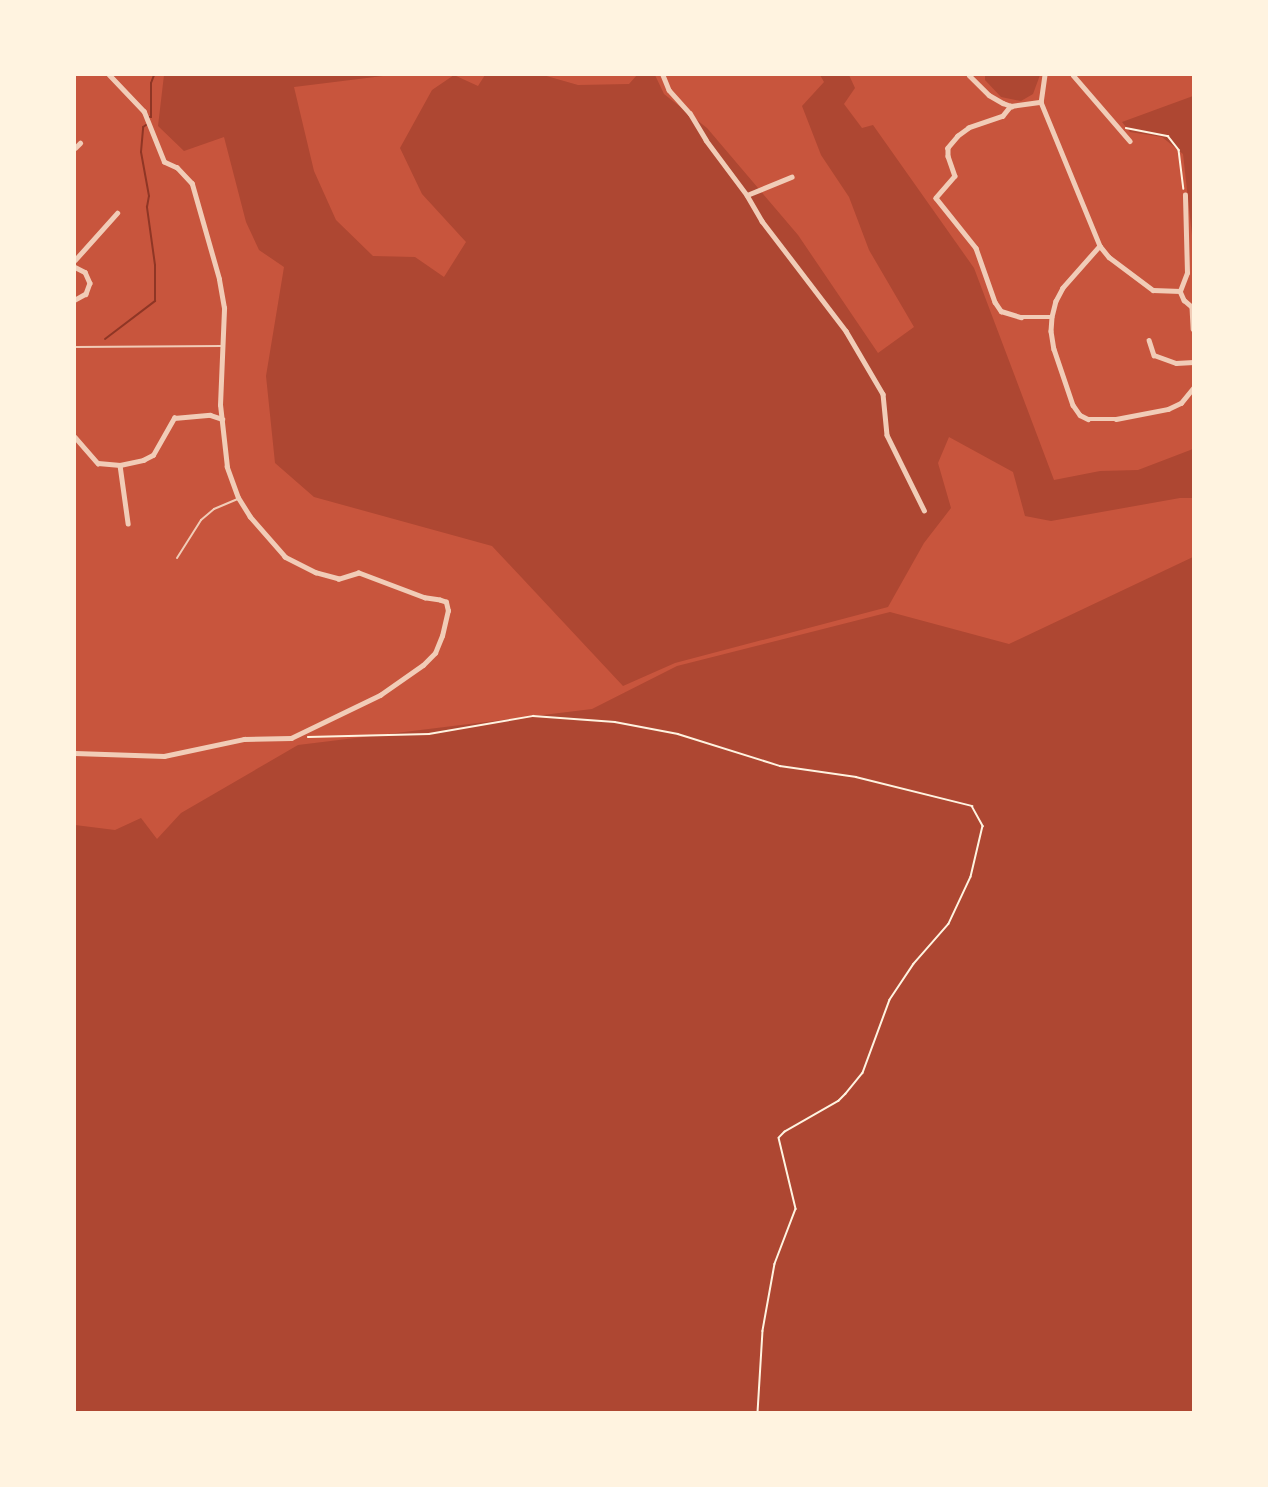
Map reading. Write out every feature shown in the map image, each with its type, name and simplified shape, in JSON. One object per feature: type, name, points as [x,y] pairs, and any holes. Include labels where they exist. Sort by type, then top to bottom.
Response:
[{"type":"street","points":[[75,753],[164,756],[243,739],[291,738],[380,695],[423,665],[435,653],[448,611],[446,602],[425,598],[359,573],[339,579],[316,573],[285,557],[250,518],[238,498],[227,467],[222,419],[224,309],[219,279],[192,184],[177,168],[164,162],[144,112],[110,75]]},
{"type":"street","points":[[663,75],[669,90],[690,113],[706,140],[747,195],[762,221],[846,331],[883,394],[887,435],[924,510]]},
{"type":"street","points":[[969,75],[989,95],[1011,106],[1041,102]]},
{"type":"street","points":[[1045,75],[1041,102],[1100,246],[1109,257],[1153,290],[1180,291]]},
{"type":"street","points":[[1073,75],[1130,141]]},
{"type":"street","points":[[1011,106],[1003,116],[969,128],[948,148],[956,176],[936,198],[976,248],[994,302],[1001,311],[1021,317],[1052,317]]},
{"type":"street","points":[[75,148],[80,143]]},
{"type":"street","points":[[747,195],[790,177]]},
{"type":"street","points":[[1185,195],[1187,273],[1180,291],[1184,300],[1192,307],[1193,329]]},
{"type":"street","points":[[75,260],[117,213]]},
{"type":"street","points":[[1100,246],[1063,288],[1056,301],[1052,317],[1051,331],[1054,349],[1074,405],[1080,415],[1088,419],[1116,419],[1168,409],[1181,403],[1193,388]]},
{"type":"street","points":[[75,267],[85,272],[90,283],[86,294],[75,300]]},
{"type":"street","points":[[1149,340],[1154,355],[1176,363],[1193,362]]},
{"type":"street","points":[[75,437],[98,463],[120,465],[143,460],[153,455],[174,418],[210,416],[222,419]]},
{"type":"street","points":[[120,465],[128,523]]},
{"type":"lane","points":[[75,347],[223,346]]},
{"type":"lane","points":[[177,558],[201,520],[214,509],[238,498]]},
{"type":"path","points":[[1116,126],[1168,136],[1179,150],[1185,195]]},
{"type":"path","points":[[291,738],[429,734],[533,716],[615,722],[678,734],[780,766],[856,777],[972,806],[983,825],[971,877],[949,924],[914,964],[890,1000],[863,1073],[839,1101],[796,1125],[779,1138],[796,1209],[774,1271],[763,1331],[758,1412]]},
{"type":"shaded area","points":[[164,75],[391,75],[294,87],[314,171],[336,220],[373,256],[415,257],[444,277],[466,242],[422,194],[400,148],[432,90],[454,75],[478,86],[485,75],[543,75],[578,85],[629,84],[637,75],[655,75],[664,94],[707,128],[798,235],[878,353],[914,327],[869,250],[849,197],[821,155],[802,106],[824,82],[820,75],[849,75],[855,88],[844,104],[862,128],[873,125],[974,268],[1054,480],[1100,471],[1138,470],[1193,449],[1193,498],[1180,498],[1051,521],[1025,516],[1013,472],[949,437],[938,463],[951,508],[924,543],[888,607],[675,663],[623,686],[492,546],[314,497],[275,463],[266,376],[284,267],[259,250],[246,222],[224,137],[184,151],[158,126]]},
{"type":"shaded area","points":[[985,75],[1040,75],[1033,94],[1021,101],[1001,97],[985,80]]},
{"type":"shaded area","points":[[1193,96],[1193,244],[1183,154],[1162,137],[1130,132],[1122,122]]},
{"type":"shaded area","points":[[1193,557],[1193,1412],[75,1412],[75,825],[115,830],[141,818],[157,839],[181,813],[298,745],[592,709],[677,666],[890,612],[1009,644]]},
{"type":"waterway","points":[[148,117],[151,117],[151,83],[154,75]]},
{"type":"waterway","points":[[105,339],[155,301],[155,265],[147,207],[149,196],[141,152],[143,127],[146,125]]}]
